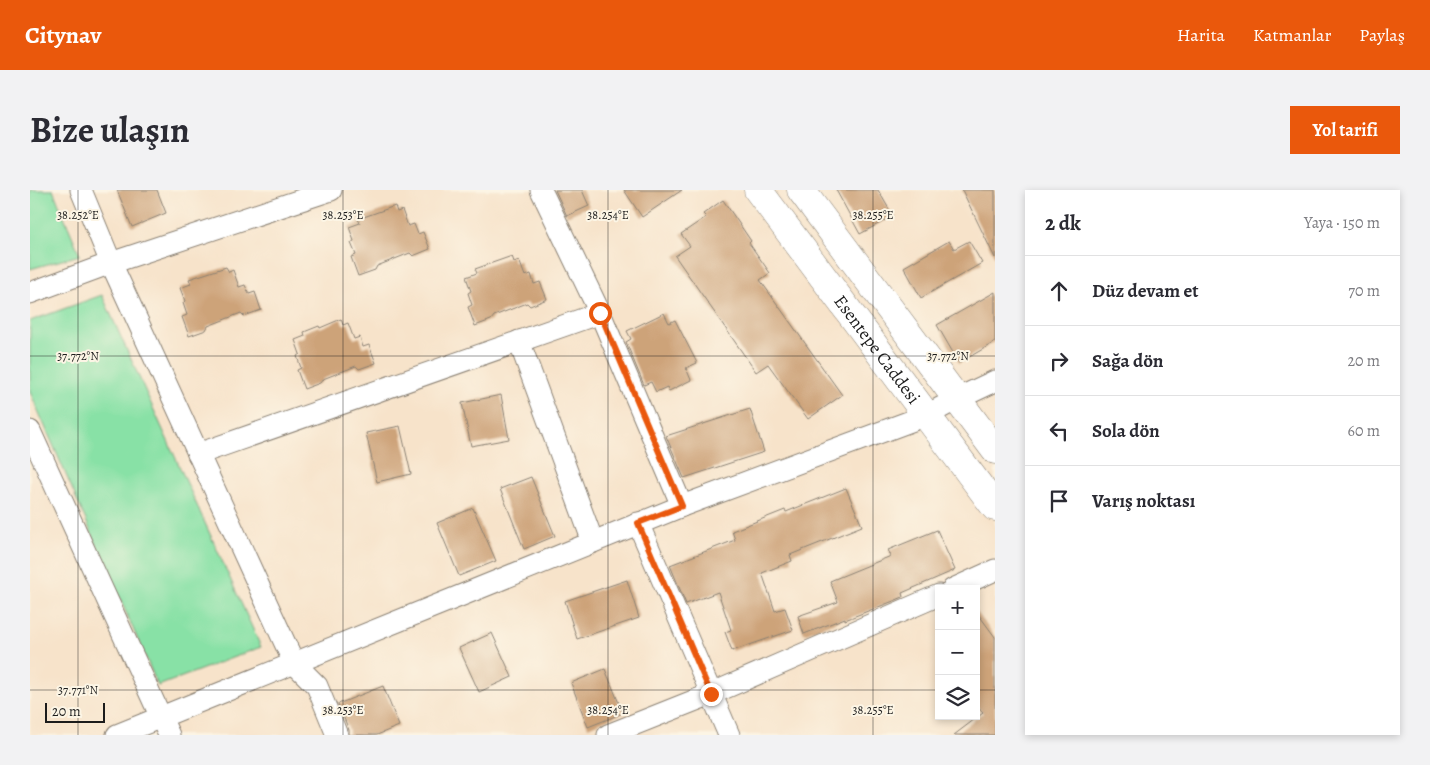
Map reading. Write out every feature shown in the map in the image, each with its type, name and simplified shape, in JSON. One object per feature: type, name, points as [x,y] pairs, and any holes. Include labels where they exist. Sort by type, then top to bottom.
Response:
[{"type":"main road","name":"Esentepe Caddesi","points":[[758,190],[995,508]]},
{"type":"main road","name":"Esentepe Caddesi","points":[[801,190],[995,450]]},
{"type":"street","points":[[82,190],[112,263],[294,663],[317,686],[337,735]]},
{"type":"street","points":[[541,190],[600,313],[682,506]]},
{"type":"street","points":[[30,293],[112,263],[325,191]]},
{"type":"street","points":[[198,454],[600,313]]},
{"type":"street","points":[[519,342],[593,542]]},
{"type":"street","points":[[117,735],[164,726],[294,663],[638,523],[926,415],[957,398],[995,381]]},
{"type":"street","points":[[30,431],[164,726]]},
{"type":"street","points":[[638,523],[729,735]]},
{"type":"street","points":[[962,585],[995,570]]},
{"type":"street","points":[[608,735],[711,694],[935,597]]},
{"type":"green space","points":[[30,190],[53,190],[80,255],[30,269]]},
{"type":"green space","points":[[102,295],[261,647],[158,686],[30,392],[30,321]]},
{"type":"building","points":[[117,190],[157,190],[166,213],[132,227]]},
{"type":"building","points":[[555,190],[582,190],[589,206],[567,216]]},
{"type":"building","points":[[624,190],[682,190],[642,217]]},
{"type":"building","points":[[836,190],[878,190],[893,216],[860,234]]},
{"type":"building","points":[[962,190],[995,190],[995,258]]},
{"type":"building","points":[[723,200],[770,273],[760,280],[842,395],[808,419],[768,364],[756,372],[675,256],[690,246],[681,234],[706,217],[703,214]]},
{"type":"building","points":[[395,206],[397,212],[402,210],[408,226],[414,224],[418,234],[423,232],[430,249],[413,256],[410,253],[358,276],[351,257],[356,255],[351,243],[354,241],[349,227],[360,223],[358,219]]},
{"type":"building","points":[[949,241],[954,249],[969,241],[982,263],[921,298],[904,267]]},
{"type":"building","points":[[512,256],[514,262],[519,260],[525,276],[531,274],[534,284],[540,282],[547,299],[530,306],[527,303],[475,326],[468,307],[472,305],[468,293],[471,291],[466,277],[477,273],[475,269]]},
{"type":"building","points":[[226,267],[229,272],[233,270],[239,287],[245,285],[249,294],[255,292],[261,310],[244,316],[241,313],[189,336],[182,317],[187,315],[183,303],[185,301],[180,288],[191,284],[189,279]]},
{"type":"building","points":[[995,292],[995,342],[959,363],[937,325]]},
{"type":"building","points":[[664,313],[669,323],[675,320],[697,363],[686,368],[691,380],[669,391],[667,387],[656,392],[651,382],[644,385],[626,342],[631,339],[627,331]]},
{"type":"building","points":[[341,319],[343,325],[348,323],[354,339],[360,337],[363,347],[369,345],[376,363],[359,369],[356,366],[304,389],[297,370],[301,368],[297,356],[300,354],[295,340],[305,336],[304,332],[319,326],[320,328]]},
{"type":"building","points":[[501,395],[509,439],[471,446],[462,403]]},
{"type":"building","points":[[750,409],[764,452],[684,478],[666,436]]},
{"type":"building","points":[[400,426],[411,474],[377,482],[366,433]]},
{"type":"building","points":[[531,477],[555,536],[524,549],[500,489]]},
{"type":"building","points":[[846,488],[862,526],[790,555],[792,561],[762,573],[775,611],[785,608],[793,630],[732,651],[725,632],[731,630],[718,592],[686,604],[670,565],[735,540],[732,531]]},
{"type":"building","points":[[473,508],[496,561],[459,576],[437,523]]},
{"type":"building","points":[[937,530],[955,570],[902,593],[903,597],[896,600],[804,634],[798,616],[838,602],[830,581],[891,556],[888,550]]},
{"type":"building","points":[[627,580],[639,618],[577,639],[565,601]]},
{"type":"building","points":[[980,616],[995,637],[995,735],[954,735],[974,720],[980,720],[980,715],[983,713],[980,710]]},
{"type":"building","points":[[492,633],[512,677],[479,692],[459,648]]},
{"type":"building","points":[[605,669],[623,713],[588,727],[571,683]]},
{"type":"building","points":[[383,686],[399,726],[377,735],[349,735],[349,730],[338,704]]},
{"type":"route","points":[[600,313],[682,506],[638,523],[711,694]]}]
